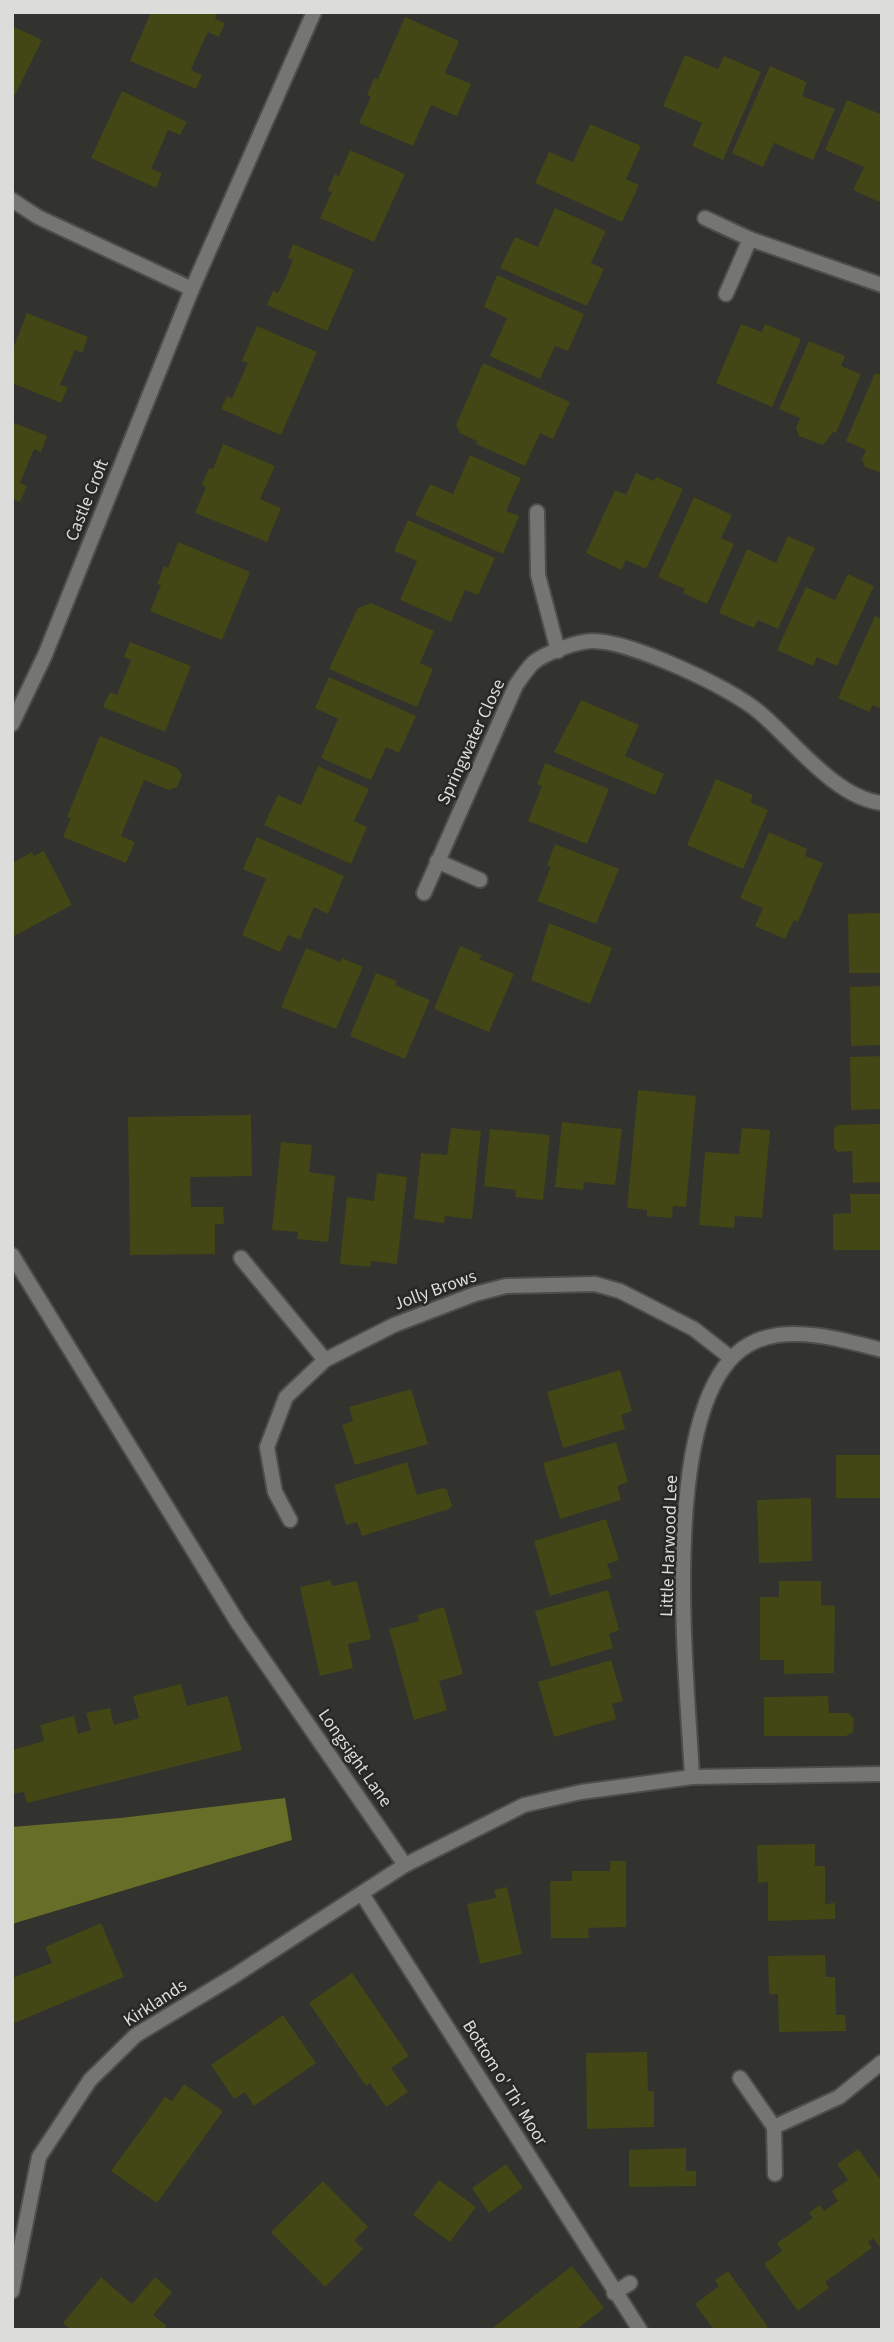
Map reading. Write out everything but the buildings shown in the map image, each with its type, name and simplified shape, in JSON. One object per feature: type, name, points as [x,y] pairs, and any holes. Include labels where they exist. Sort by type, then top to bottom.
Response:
[{"type":"street","name":"Castle Croft","points":[[12,724],[45,654],[192,289],[314,12]]},
{"type":"street","points":[[12,200],[38,217],[192,289]]},
{"type":"street","points":[[705,218],[750,239],[882,285]]},
{"type":"street","points":[[726,294],[750,239]]},
{"type":"street","points":[[537,512],[538,575],[558,651]]},
{"type":"street","name":"Springwater Close","points":[[424,893],[516,685],[534,663],[558,651],[591,640],[620,645],[731,691],[758,710],[847,792],[867,801],[882,803]]},
{"type":"street","points":[[437,861],[480,880]]},
{"type":"street","name":"Longsight Lane","points":[[12,1255],[238,1623],[405,1865]]},
{"type":"street","points":[[241,1258],[325,1360]]},
{"type":"street","name":"Jolly Brows","points":[[290,1520],[275,1492],[267,1447],[286,1397],[325,1360],[394,1325],[496,1289],[595,1284],[620,1291],[694,1329],[731,1358]]},
{"type":"street","name":"Little Harwood Lee","points":[[692,1777],[684,1577],[685,1503],[694,1434],[709,1394],[731,1358],[755,1341],[785,1334],[852,1342],[882,1350]]},
{"type":"street","points":[[405,1865],[524,1805],[581,1792],[692,1777],[882,1773]]},
{"type":"street","name":"Kirklands","points":[[12,2291],[39,2157],[90,2080],[136,2035],[405,1865]]},
{"type":"street","name":"Bottom o' Th' Moor","points":[[362,1894],[640,2330]]},
{"type":"street","points":[[774,2127],[839,2097],[882,2062]]},
{"type":"street","points":[[740,2078],[774,2127],[775,2174]]},
{"type":"street","points":[[614,2293],[629,2283]]},
{"type":"green space","points":[[285,1798],[292,1840],[12,1924],[12,1827],[121,1818]]}]
